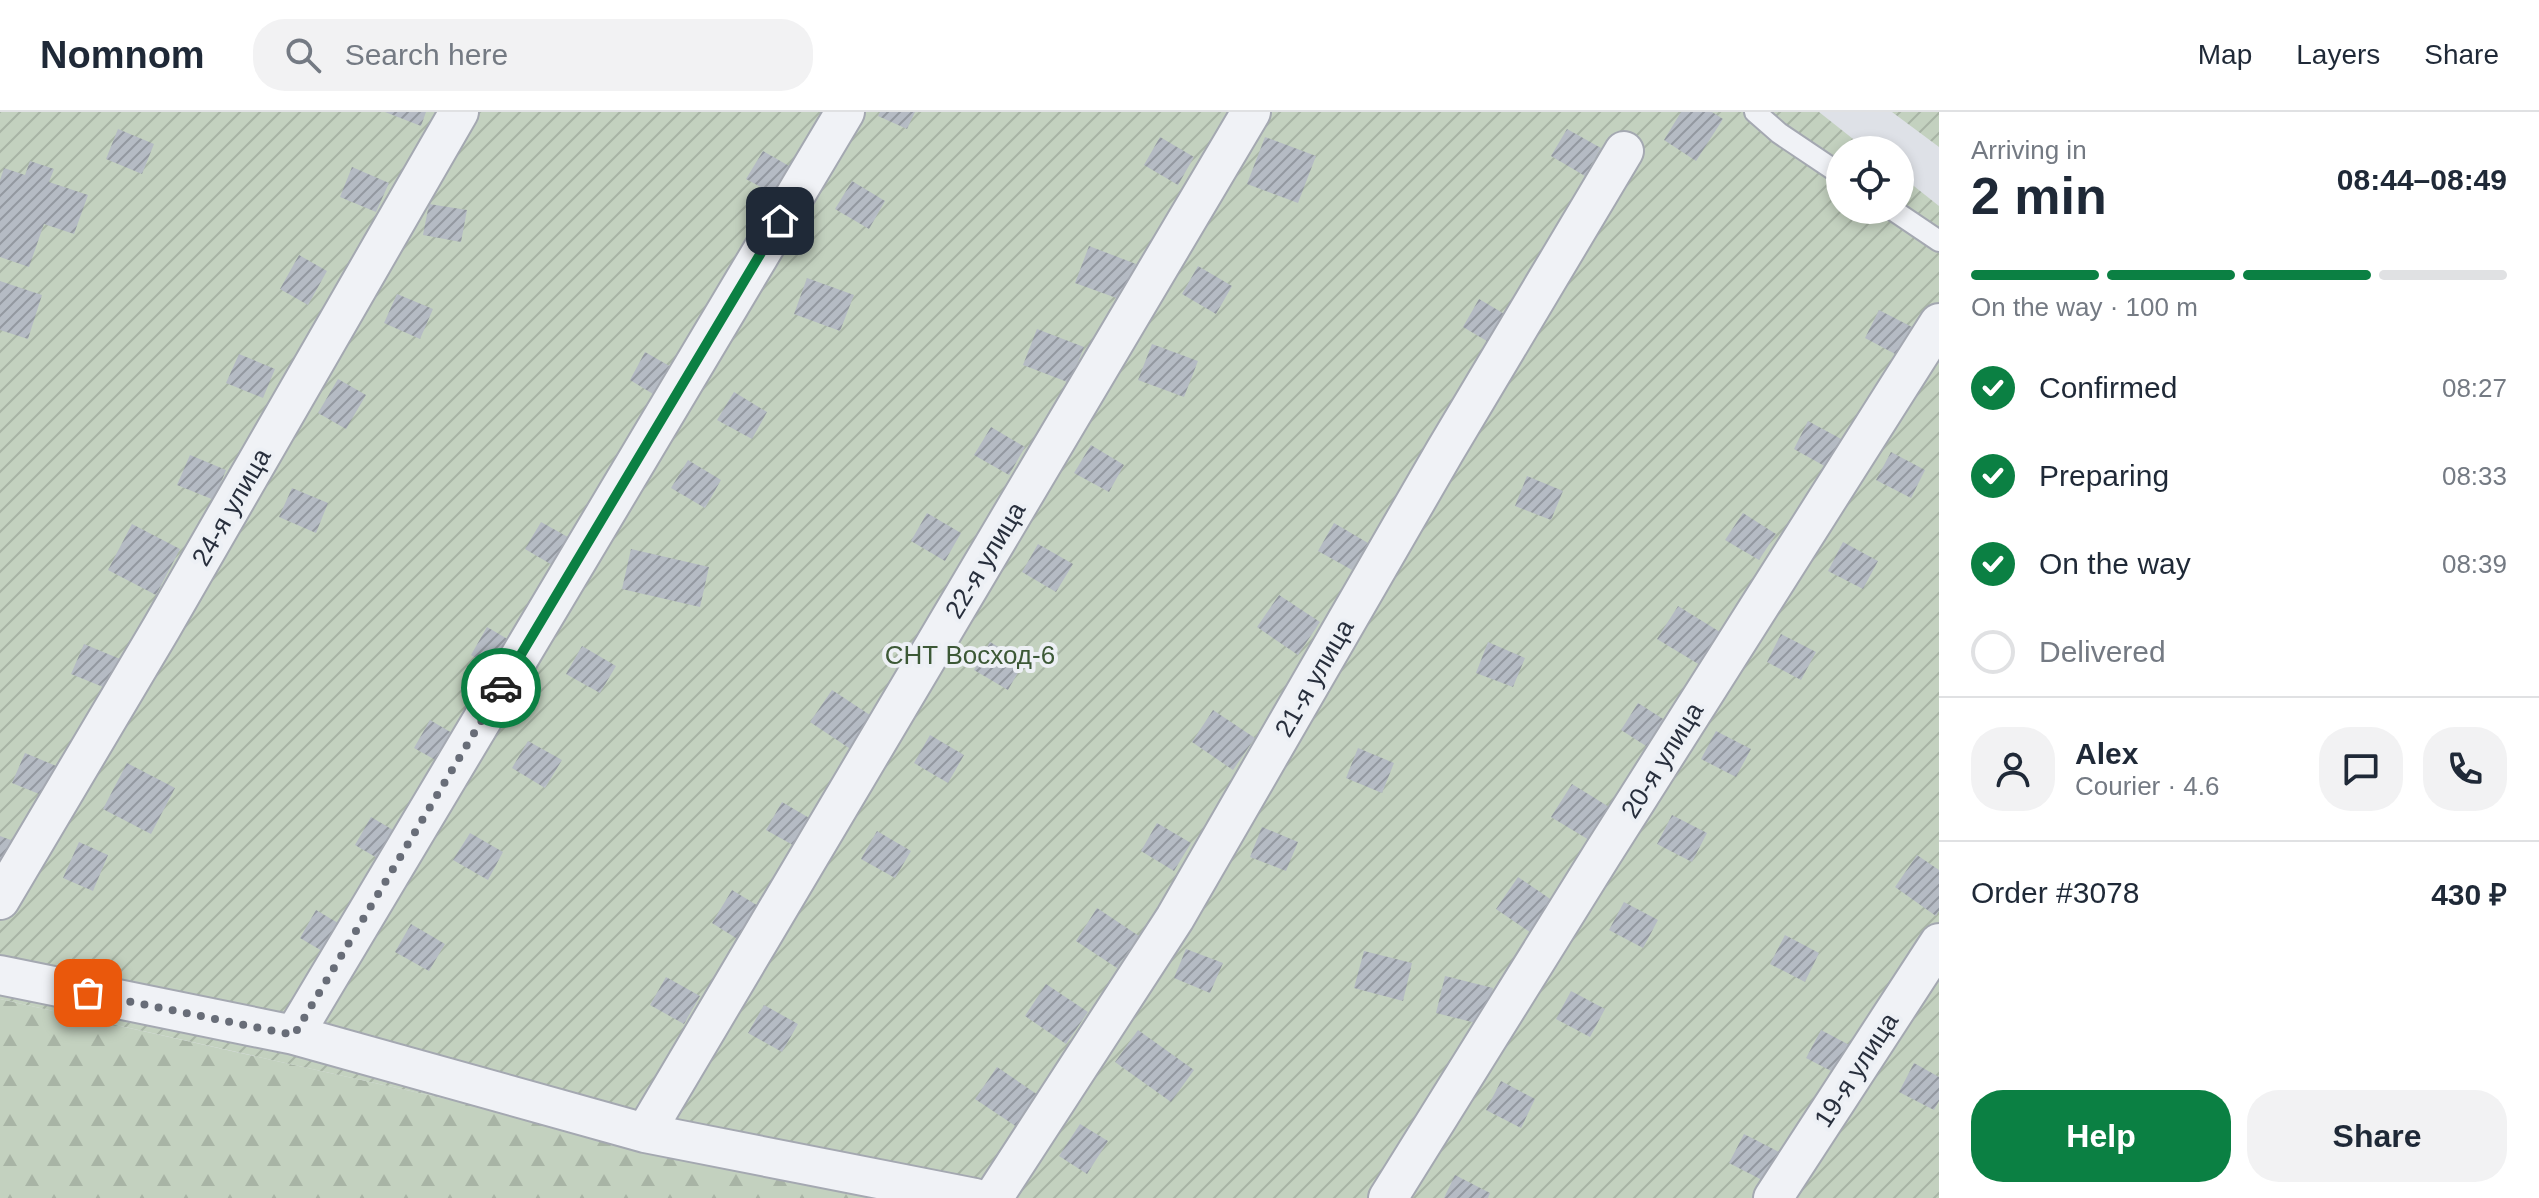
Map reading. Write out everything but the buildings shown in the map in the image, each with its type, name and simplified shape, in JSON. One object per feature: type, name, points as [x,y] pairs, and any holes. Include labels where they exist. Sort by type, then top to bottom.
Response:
[{"type":"street","name":"24-я улица","points":[[0,900],[170,614],[459,112]]},
{"type":"street","points":[[294,1035],[845,112]]},
{"type":"street","name":"22-я улица","points":[[645,1133],[1251,112]]},
{"type":"street","name":"21-я улица","points":[[993,1198],[1175,918],[1445,451],[1624,151]]},
{"type":"street","name":"20-я улица","points":[[1388,1198],[1939,323]]},
{"type":"street","name":"19-я улица","points":[[1773,1198],[1939,943]]},
{"type":"street","points":[[0,975],[294,1035],[645,1133],[975,1198]]},
{"type":"lane","points":[[1755,112],[1779,133],[1826,165]]},
{"type":"lane","points":[[1914,224],[1939,241]]},
{"type":"green space","name":"СНТ Восход-6","points":[[0,112],[1819,112],[1849,136],[1826,136],[1826,224],[1914,224],[1914,186],[1939,206],[1939,1198],[888,1198],[0,999]]},
{"type":"green space","points":[[1892,112],[1939,112],[1939,147]]},
{"type":"green space","points":[[0,999],[40,1008],[888,1198],[0,1198]]},
{"type":"way so far","points":[[88,993],[294,1035],[501,688]]},
{"type":"route","points":[[501,688],[780,221]]}]
